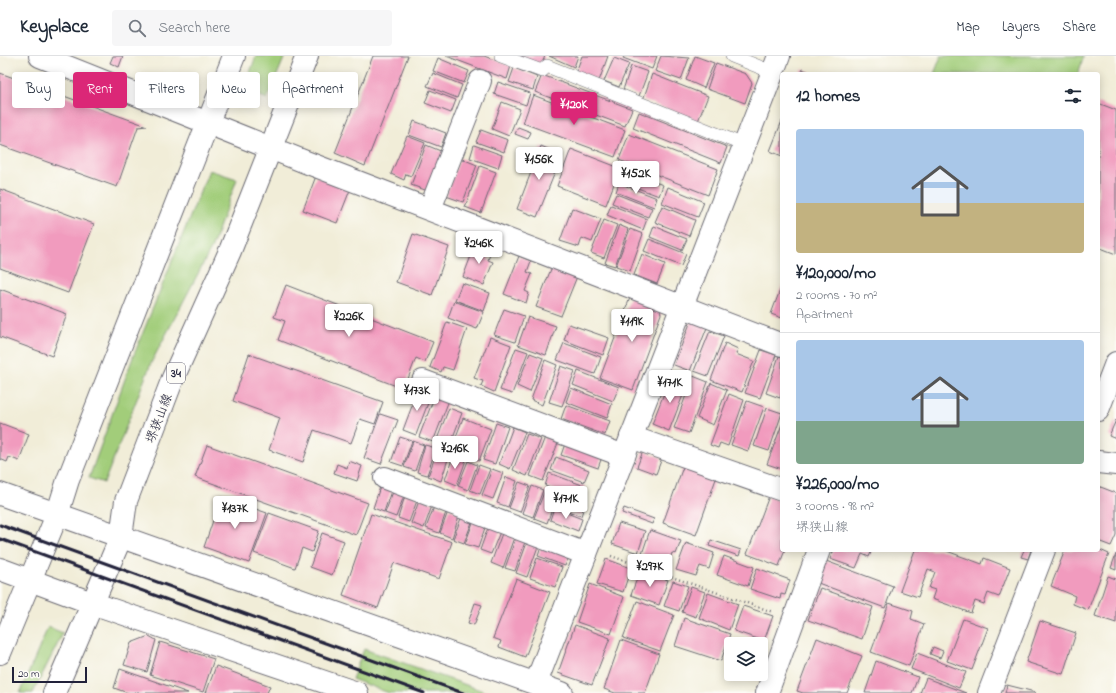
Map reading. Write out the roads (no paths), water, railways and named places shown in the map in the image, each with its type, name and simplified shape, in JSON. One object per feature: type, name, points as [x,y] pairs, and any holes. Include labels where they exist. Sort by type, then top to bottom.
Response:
[{"type":"street","points":[[40,56],[271,148],[780,344]]},
{"type":"street","points":[[0,653],[57,515],[68,480],[234,56]]},
{"type":"street","name":"堺狭山線","points":[[54,693],[121,538],[126,501],[170,386],[230,251],[307,56]]},
{"type":"street","points":[[528,686],[587,551],[775,64]]},
{"type":"street","points":[[430,209],[480,80]]},
{"type":"street","points":[[1100,405],[1116,363]]},
{"type":"street","points":[[423,382],[628,447],[780,489]]},
{"type":"street","points":[[1100,462],[1116,464]]},
{"type":"street","points":[[385,478],[587,551]]},
{"type":"street","points":[[0,494],[528,686],[562,693]]},
{"type":"street","points":[[767,693],[818,552]]},
{"type":"street","points":[[989,693],[1043,552]]},
{"type":"street","points":[[0,569],[92,603],[357,693]]},
{"type":"lane","points":[[501,56],[542,71],[547,66],[744,145]]},
{"type":"lane","points":[[732,56],[775,64]]},
{"type":"railway","points":[[0,525],[463,693]]},
{"type":"railway","points":[[0,539],[424,693]]}]
